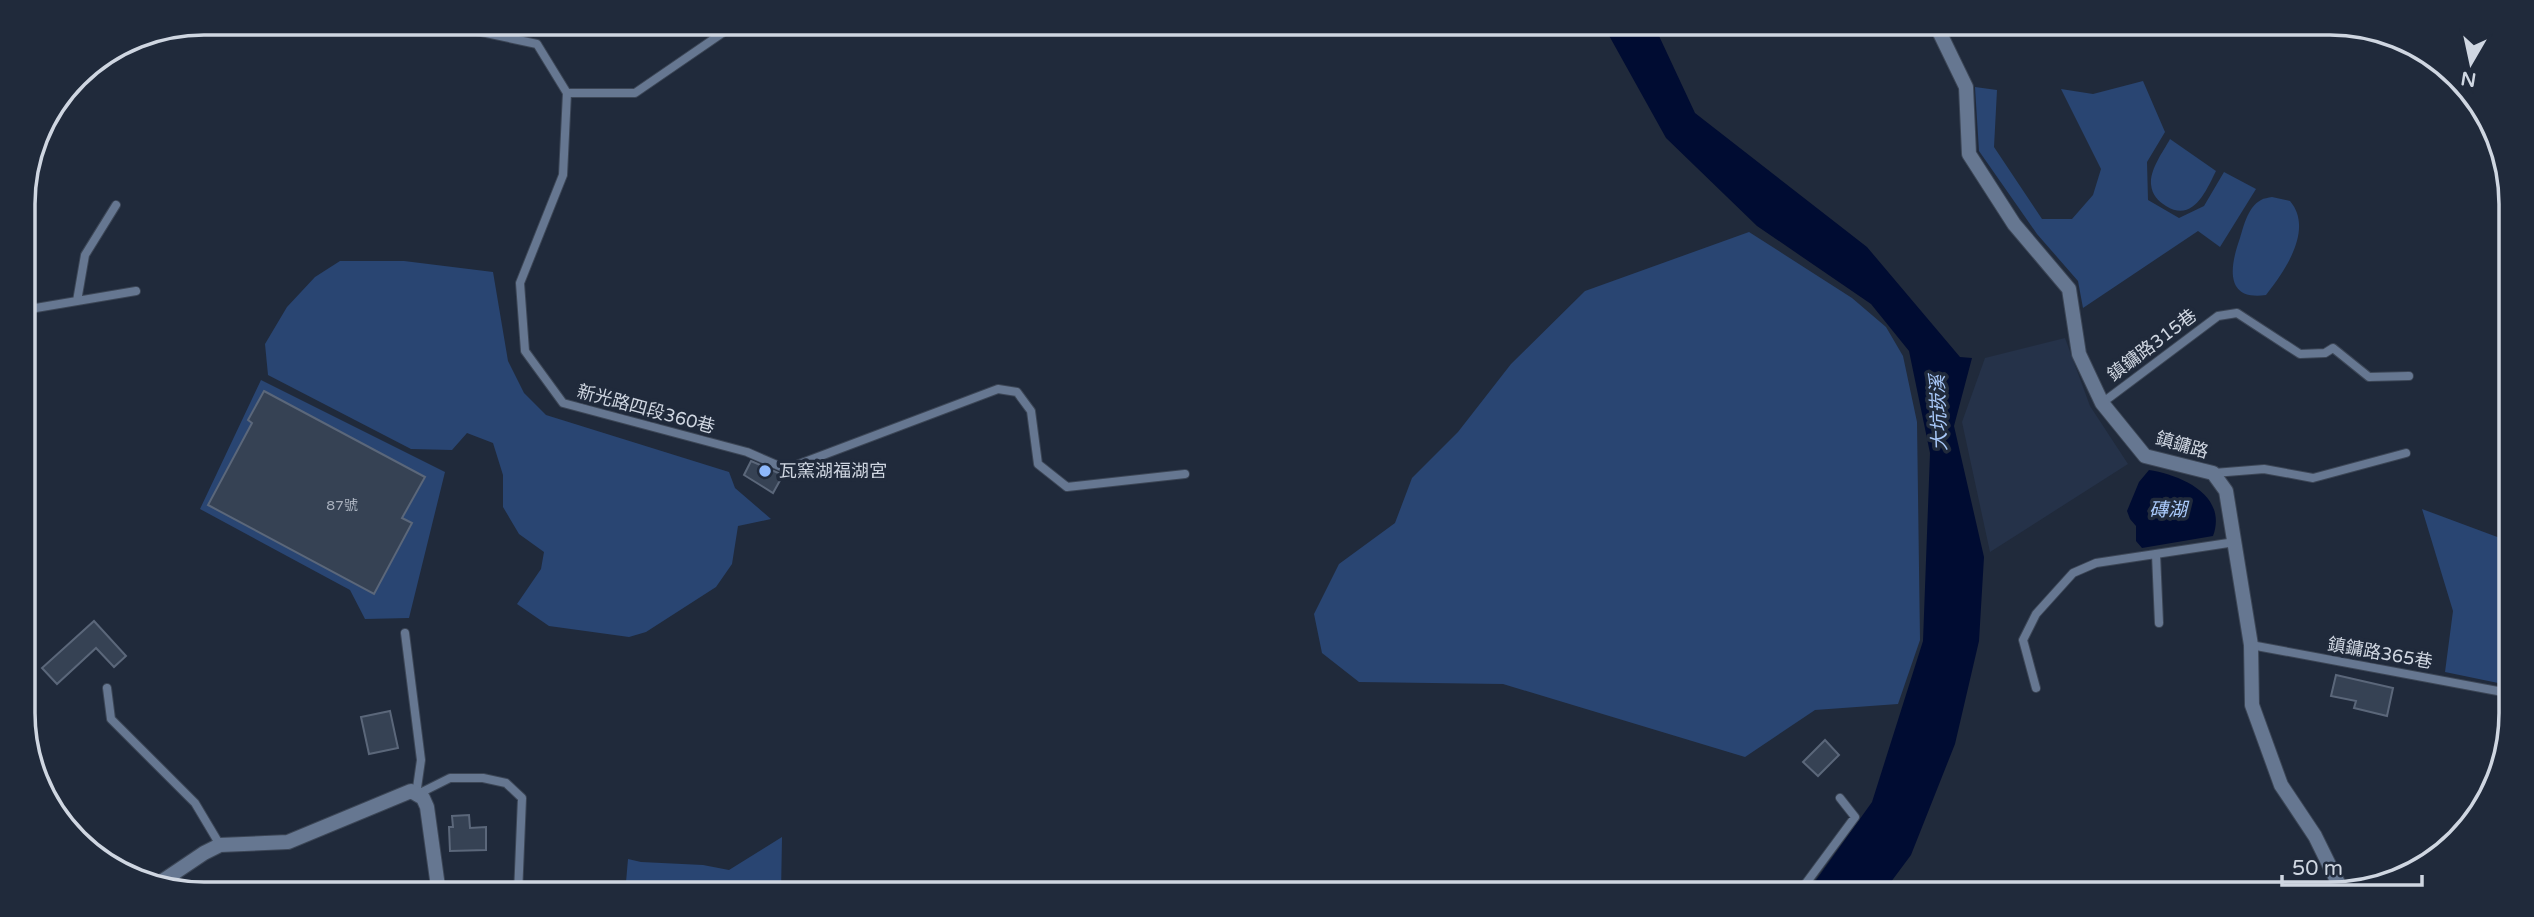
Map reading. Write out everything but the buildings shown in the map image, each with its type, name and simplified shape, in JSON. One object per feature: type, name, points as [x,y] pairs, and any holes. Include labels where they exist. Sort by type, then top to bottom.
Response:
[{"type":"street","name":"鎮鏞路","points":[[1940,35],[1966,87],[1969,154],[2014,224],[2069,289],[2079,354],[2102,403],[2145,456],[2213,473],[2226,491],[2251,645],[2252,705],[2281,785],[2315,836],[2338,882]]},
{"type":"street","points":[[168,878],[220,845],[288,842],[411,792],[423,798],[428,807],[437,882]]},
{"type":"lane","points":[[495,35],[537,44],[567,93],[635,93],[720,35]]},
{"type":"lane","name":"新光路四段360巷","points":[[567,93],[563,175],[520,283],[525,351],[563,403],[747,452],[786,469],[998,389],[1017,392],[1031,411],[1038,464],[1066,487],[1185,474]]},
{"type":"lane","points":[[76,301],[85,256],[116,205]]},
{"type":"lane","points":[[35,308],[136,291]]},
{"type":"lane","name":"鎮鏞路315巷","points":[[2102,403],[2218,316],[2237,313],[2300,354],[2325,353],[2333,348],[2369,377],[2409,376]]},
{"type":"lane","points":[[2213,473],[2264,469],[2313,478],[2406,453]]},
{"type":"lane","points":[[2036,688],[2023,640],[2036,614],[2073,573],[2096,563],[2235,542]]},
{"type":"lane","points":[[2156,554],[2159,623]]},
{"type":"lane","points":[[405,633],[421,760],[416,794]]},
{"type":"lane","name":"鎮鏞路365巷","points":[[2251,645],[2499,691]]},
{"type":"lane","points":[[107,688],[111,719],[195,803],[220,845]]},
{"type":"lane","points":[[416,794],[450,778],[483,778],[506,783],[522,798],[518,882]]},
{"type":"lane","points":[[1807,882],[1855,817],[1840,798]]},
{"type":"shaded area","points":[[2143,81],[2165,132],[2147,162],[2148,200],[2179,218],[2204,206],[2224,172],[2256,189],[2220,247],[2198,231],[2083,308],[2078,281],[2037,234],[1979,151],[1975,87],[1997,90],[1994,147],[2042,219],[2072,219],[2093,195],[2101,169],[2061,89],[2093,94]]},
{"type":"shaded area","points":[[2170,139],[2216,171],[2203,195],[2191,208],[2184,211],[2163,204],[2152,188],[2151,178],[2155,167]]},
{"type":"shaded area","points":[[2272,197],[2290,201],[2297,212],[2298,237],[2288,262],[2266,295],[2243,293],[2237,287],[2233,270],[2243,228],[2257,203]]},
{"type":"shaded area","points":[[1749,232],[1852,298],[1886,327],[1903,356],[1917,422],[1920,640],[1898,704],[1815,710],[1745,757],[1503,684],[1359,682],[1322,653],[1314,614],[1339,564],[1395,523],[1412,478],[1458,432],[1511,364],[1585,291]]},
{"type":"shaded area","points":[[340,261],[404,261],[493,272],[508,361],[524,393],[546,415],[729,472],[735,488],[771,519],[738,526],[732,564],[716,587],[646,632],[629,637],[549,626],[517,604],[541,569],[544,552],[519,534],[503,507],[503,475],[493,443],[467,433],[452,450],[411,449],[268,375],[265,344],[287,307],[315,277]]},
{"type":"shaded area","points":[[2065,338],[2090,406],[2128,464],[1990,552],[1962,422],[1985,358]]},
{"type":"shaded area","points":[[261,380],[445,472],[409,618],[365,619],[350,590],[200,509]]},
{"type":"shaded area","points":[[2422,509],[2499,538],[2499,683],[2445,672],[2453,611]]},
{"type":"shaded area","points":[[782,837],[781,882],[626,882],[628,859],[703,865],[729,870]]},
{"type":"water","name":"大坑崁溪","points":[[1609,35],[1659,35],[1695,113],[1867,247],[1960,357],[1972,358],[1954,426],[1984,557],[1979,641],[1955,744],[1911,855],[1891,882],[1815,882],[1872,802],[1923,641],[1930,453],[1909,351],[1871,304],[1757,226],[1666,138]]},
{"type":"water","name":"磚湖","points":[[2149,470],[2187,482],[2208,498],[2214,509],[2216,522],[2213,536],[2142,548],[2136,541],[2136,526],[2127,511],[2139,482]]},
{"type":"place","name":"瓦窯湖福湖宮","points":[[765,471]]}]
